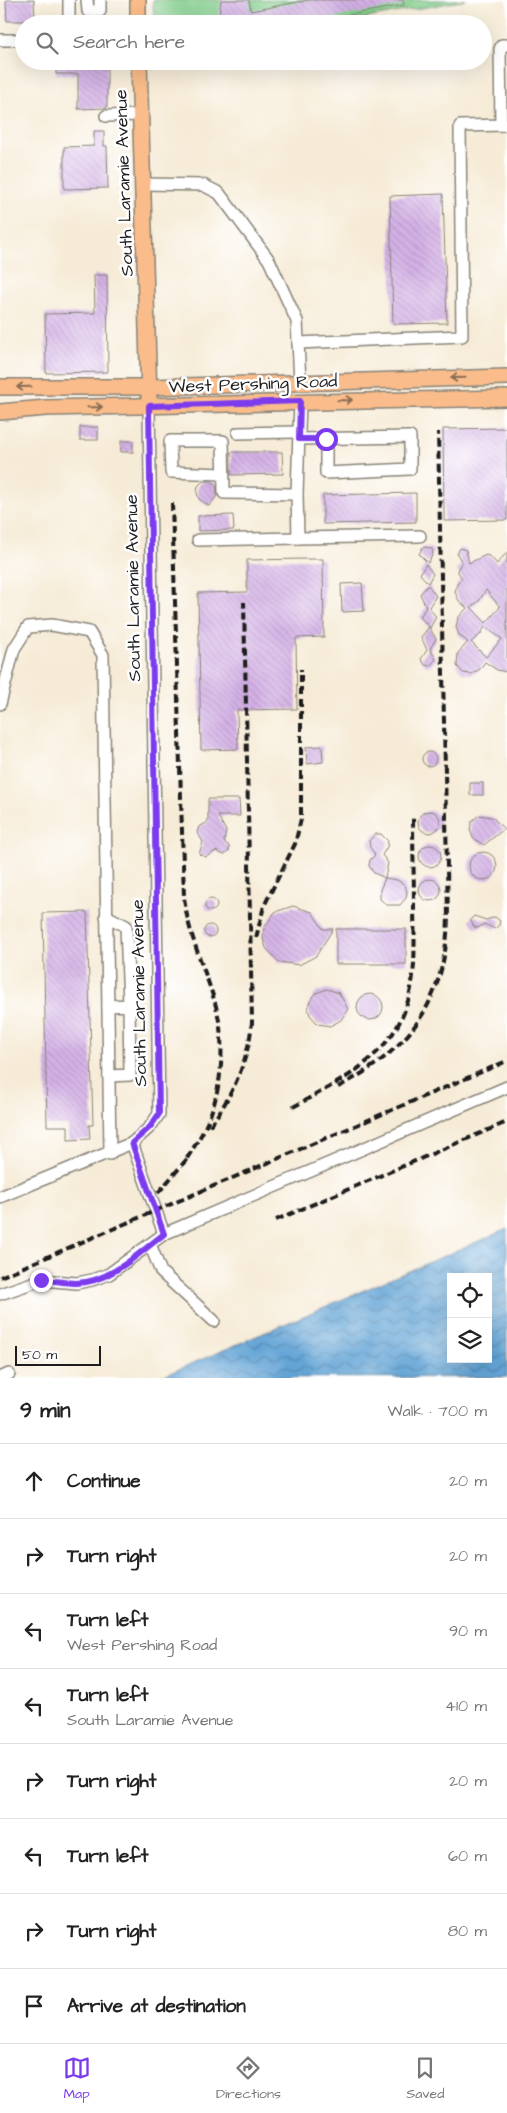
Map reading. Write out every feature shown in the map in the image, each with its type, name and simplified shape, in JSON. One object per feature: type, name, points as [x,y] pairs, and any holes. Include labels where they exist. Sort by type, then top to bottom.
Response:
[{"type":"main road","points":[[138,0],[138,15]]},
{"type":"main road","name":"South Laramie Avenue","points":[[139,70],[149,406]]},
{"type":"main road","name":"West Pershing Road","points":[[0,387],[148,387],[507,377]]},
{"type":"main road","points":[[300,382],[300,401]]},
{"type":"main road","name":"West Pershing Road","points":[[0,412],[46,408],[507,398]]},
{"type":"street","points":[[69,0],[69,15]]},
{"type":"street","points":[[87,0],[88,11],[100,11],[100,0]]},
{"type":"street","points":[[0,40],[15,40]]},
{"type":"street","points":[[298,343],[462,336],[460,126],[504,125],[500,49],[502,45],[507,45]]},
{"type":"street","points":[[106,116],[141,115]]},
{"type":"street","points":[[143,184],[204,186],[219,193],[269,260],[297,321],[300,382]]},
{"type":"street","points":[[298,538],[297,494],[300,401]]},
{"type":"street","name":"South Laramie Avenue","points":[[132,1143],[150,1127],[159,1114],[149,406]]},
{"type":"street","points":[[238,433],[299,435],[326,439],[410,438],[410,469],[326,473],[326,439]]},
{"type":"street","points":[[224,474],[171,472],[170,442],[223,441],[224,474],[224,493],[297,494]]},
{"type":"street","points":[[198,540],[420,536]]},
{"type":"street","points":[[0,704],[14,649],[28,627],[52,625],[88,632],[103,655],[110,1154]]},
{"type":"street","points":[[106,916],[126,926],[129,1005],[130,1075],[109,1076]]},
{"type":"street","points":[[108,1006],[129,1005]]},
{"type":"street","points":[[0,1294],[41,1280],[77,1283],[109,1274],[164,1234],[507,1087]]},
{"type":"street","points":[[0,1197],[110,1154],[132,1143],[164,1234]]},
{"type":"street","points":[[150,1244],[161,1272],[214,1321]]},
{"type":"green space","points":[[153,0],[466,0],[383,15],[154,15]]},
{"type":"water","points":[[507,1229],[507,1377],[158,1378]]},
{"type":"building","points":[[6,0],[34,0],[35,15],[15,15],[15,21],[7,21]]},
{"type":"building","points":[[221,0],[249,0],[251,11],[308,0],[403,0],[404,5],[349,15],[219,15]]},
{"type":"building","points":[[56,70],[107,70],[107,108],[78,109],[78,74],[56,74]]},
{"type":"building","points":[[94,131],[104,131],[104,146],[107,146],[108,188],[64,189],[64,147],[94,146]]},
{"type":"building","points":[[443,194],[447,323],[393,324],[390,196]]},
{"type":"building","points":[[94,275],[107,275],[108,372],[46,373],[45,314],[95,313]]},
{"type":"building","points":[[80,427],[98,427],[98,440],[80,440]]},
{"type":"building","points":[[507,428],[507,520],[444,521],[443,429]]},
{"type":"building","points":[[121,441],[133,441],[133,452],[121,452]]},
{"type":"building","points":[[231,452],[282,452],[283,474],[231,475]]},
{"type":"building","points":[[203,481],[211,481],[216,485],[217,496],[209,506],[199,499],[197,493],[198,486]]},
{"type":"building","points":[[416,493],[416,522],[323,524],[323,495]]},
{"type":"building","points":[[233,515],[234,530],[198,531],[198,516]]},
{"type":"building","points":[[422,548],[432,549],[433,554],[428,563],[419,554]]},
{"type":"building","points":[[460,548],[466,550],[469,563],[486,555],[491,557],[497,564],[507,552],[507,672],[497,670],[485,662],[480,669],[472,674],[463,673],[457,666],[458,653],[468,642],[459,635],[456,627],[458,618],[467,608],[459,601],[455,592],[457,584],[462,579],[457,570],[462,562],[457,554]],"holes":[[[486,590],[500,607],[486,623],[471,607],[479,601]],[[485,627],[502,639],[486,657],[471,642],[480,635]]]},
{"type":"building","points":[[323,559],[324,637],[296,638],[297,709],[237,710],[238,749],[201,750],[198,593],[247,592],[247,560]]},
{"type":"building","points":[[426,564],[433,574],[428,583],[420,574]]},
{"type":"building","points":[[362,583],[364,611],[342,612],[341,584]]},
{"type":"building","points":[[428,585],[436,596],[429,607],[436,617],[430,628],[420,617],[426,607],[420,594]]},
{"type":"building","points":[[429,627],[436,639],[430,649],[436,659],[430,666],[425,665],[421,659],[427,650],[421,637]]},
{"type":"building","points":[[322,746],[323,762],[307,764],[306,747]]},
{"type":"building","points":[[426,752],[432,752],[436,759],[432,766],[426,766],[422,762],[422,756]]},
{"type":"building","points":[[470,783],[483,783],[483,795],[470,795]]},
{"type":"building","points":[[208,799],[239,799],[240,816],[218,816],[226,831],[224,842],[229,846],[229,851],[224,855],[216,851],[206,857],[199,854],[203,842],[197,832],[199,827],[208,822]]},
{"type":"building","points":[[429,811],[437,814],[440,822],[437,830],[429,833],[421,830],[418,822],[421,814]]},
{"type":"building","points":[[479,815],[492,817],[504,829],[484,845],[473,838],[470,829],[472,821]]},
{"type":"building","points":[[375,834],[381,834],[388,841],[382,855],[388,863],[385,878],[374,873],[369,866],[370,860],[375,855],[369,841]]},
{"type":"building","points":[[430,845],[438,848],[441,856],[438,864],[430,867],[422,864],[419,856],[422,848]]},
{"type":"building","points":[[483,852],[493,856],[497,866],[493,876],[483,880],[473,876],[469,866],[473,856]]},
{"type":"building","points":[[385,878],[397,880],[405,885],[406,898],[400,905],[387,905],[380,899],[380,890]]},
{"type":"building","points":[[430,879],[438,882],[441,890],[438,898],[430,901],[422,898],[419,890],[422,882]]},
{"type":"building","points":[[213,899],[216,900],[216,910],[209,911],[206,910],[205,903],[206,900]]},
{"type":"building","points":[[293,906],[312,912],[323,929],[333,929],[316,956],[299,965],[279,962],[266,948],[263,938],[264,928],[275,912]]},
{"type":"building","points":[[87,912],[93,1125],[89,1125],[90,1139],[68,1140],[68,1126],[47,1126],[43,913]]},
{"type":"building","points":[[474,916],[486,920],[495,917],[500,921],[499,925],[495,929],[484,924],[478,928],[474,927],[470,920]]},
{"type":"building","points":[[212,925],[215,926],[215,936],[208,937],[205,936],[204,929],[205,926]]},
{"type":"building","points":[[336,929],[406,929],[406,964],[336,964]]},
{"type":"building","points":[[327,989],[339,993],[348,1009],[341,1020],[330,1026],[318,1024],[310,1015],[308,1009],[309,1003],[316,993]]},
{"type":"building","points":[[370,994],[379,998],[383,1007],[379,1016],[370,1020],[361,1016],[357,1007],[361,998]]},
{"type":"railway","points":[[338,1087],[364,1072],[386,1056],[405,1038],[420,1018],[432,997],[446,946],[448,916],[438,432]]},
{"type":"railway","points":[[172,503],[184,897],[192,935],[217,1011],[221,1043],[220,1076],[213,1108],[202,1133],[184,1163]]},
{"type":"railway","points":[[210,1126],[226,1102],[238,1077],[247,1051],[252,1022],[244,602]]},
{"type":"railway","points":[[256,938],[264,906],[295,844],[301,819],[301,669]]},
{"type":"railway","points":[[293,1107],[345,1078],[364,1064],[388,1040],[399,1023],[406,1006],[414,969],[413,818]]},
{"type":"railway","points":[[0,1277],[507,1061]]},
{"type":"railway","points":[[276,1220],[507,1122]]},
{"type":"railway","points":[[158,1193],[187,1159]]},
{"type":"route","points":[[41,1280],[77,1283],[109,1274],[164,1234],[132,1143],[150,1127],[159,1114],[149,406],[300,401],[299,439],[326,439]]}]
